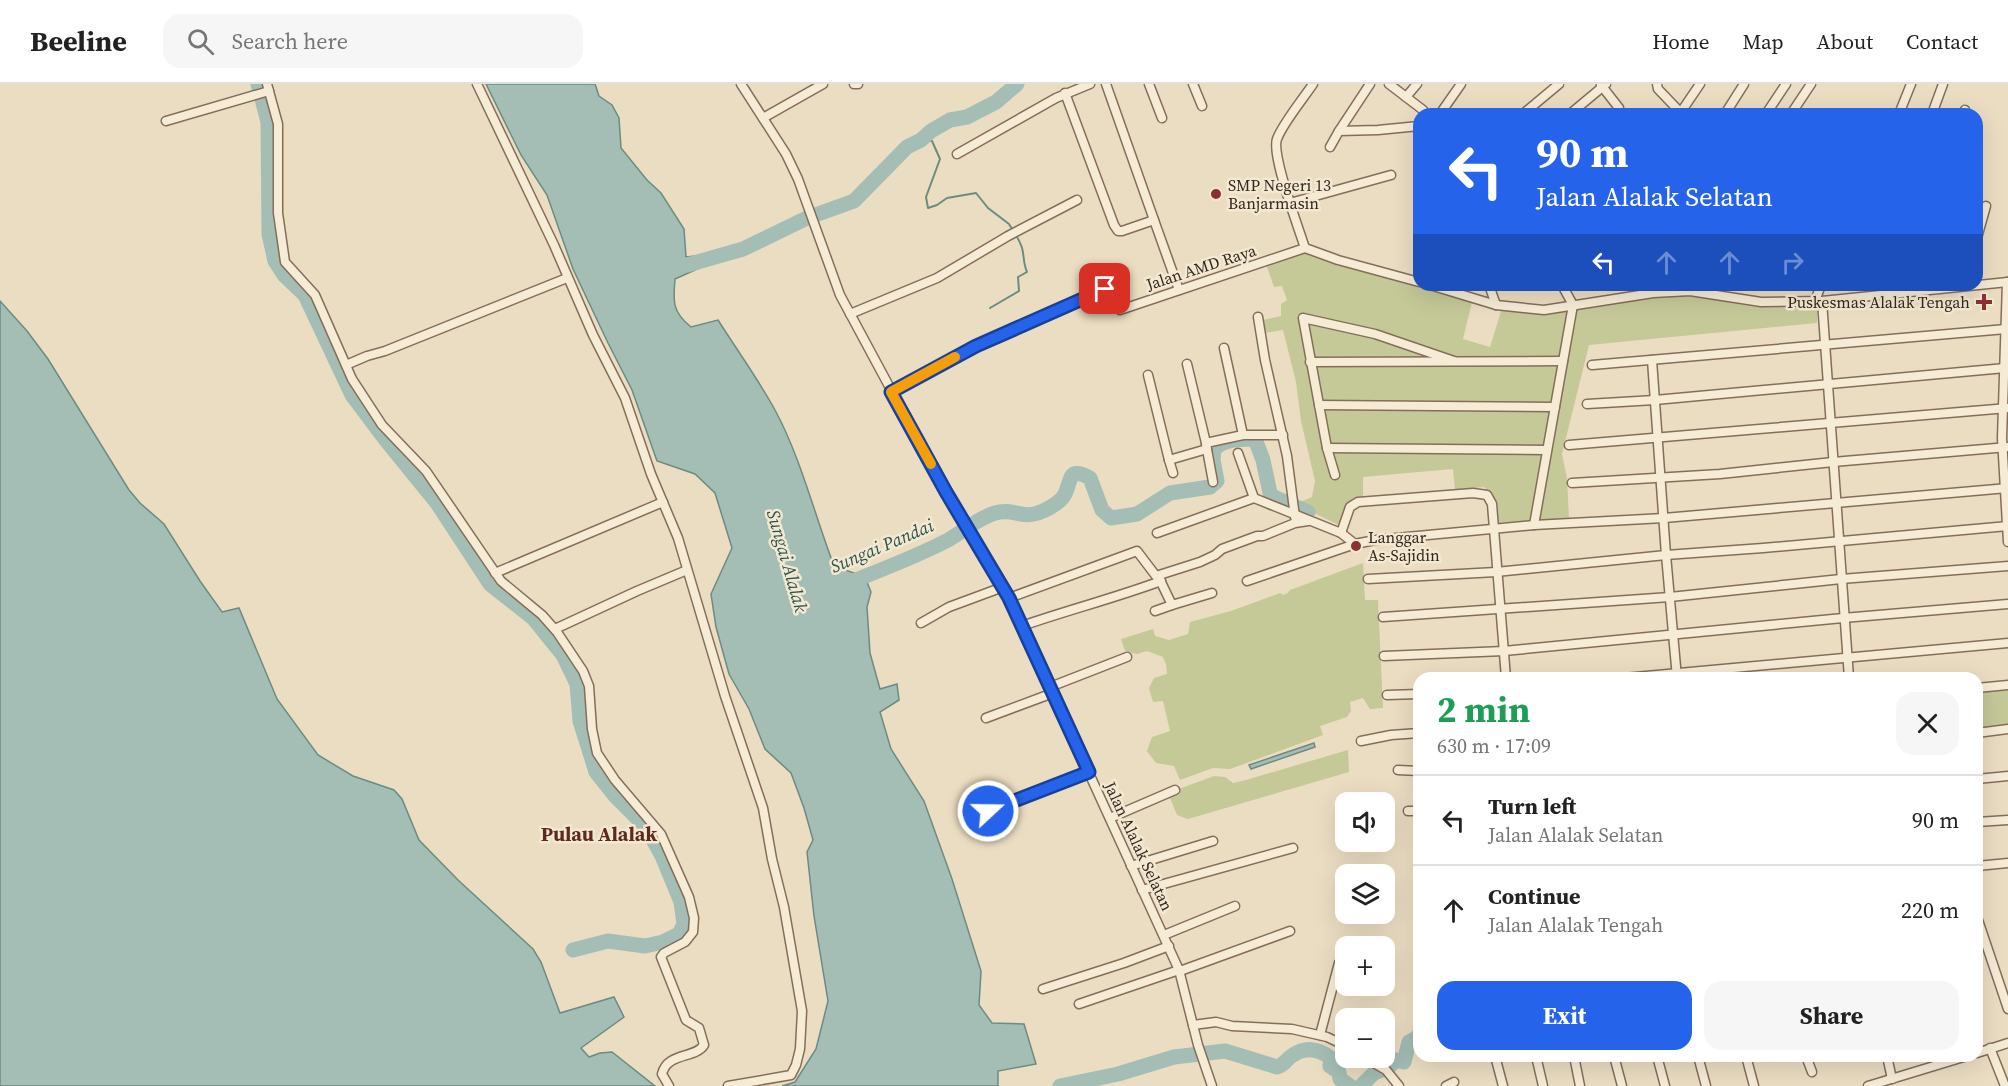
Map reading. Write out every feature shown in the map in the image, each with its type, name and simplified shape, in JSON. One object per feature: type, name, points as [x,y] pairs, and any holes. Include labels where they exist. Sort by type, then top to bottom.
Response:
[{"type":"street","points":[[477,84],[593,335],[625,398],[651,474],[678,538],[725,696],[763,807],[784,907],[802,1011],[800,1049],[793,1074],[788,1077],[728,1086]]},
{"type":"street","name":"Jalan Alalak Selatan","points":[[741,84],[786,154],[811,214],[840,296],[891,392],[1009,598],[1179,970],[1198,1045],[1212,1086]]},
{"type":"street","points":[[763,118],[823,84]]},
{"type":"street","points":[[957,154],[1065,93],[1089,84]]},
{"type":"street","points":[[1106,84],[1179,290]]},
{"type":"street","points":[[1149,84],[1162,118]]},
{"type":"street","points":[[1193,84],[1202,106]]},
{"type":"street","points":[[1313,84],[1277,139],[1276,146],[1290,203],[1305,248],[1338,260],[1413,280]]},
{"type":"street","points":[[1330,147],[1370,84]]},
{"type":"street","points":[[1389,84],[1420,108]]},
{"type":"street","points":[[1406,97],[1417,84]]},
{"type":"street","points":[[1444,108],[1461,84]]},
{"type":"street","points":[[1530,108],[1559,84]]},
{"type":"street","points":[[1657,84],[1658,89],[1677,108]]},
{"type":"street","points":[[1685,108],[1700,84]]},
{"type":"street","points":[[1729,108],[1744,84]]},
{"type":"street","points":[[1770,108],[1786,84]]},
{"type":"street","points":[[1795,108],[1811,84]]},
{"type":"street","points":[[1901,108],[1911,84]]},
{"type":"street","points":[[1934,108],[1943,84]]},
{"type":"street","points":[[1577,108],[1603,85],[1619,108]]},
{"type":"street","points":[[165,121],[254,95],[268,88],[278,124],[278,213],[285,262],[315,295],[362,397],[382,425],[426,471],[495,573],[555,629],[586,677],[591,696],[592,729],[597,753],[615,780],[661,834],[689,897],[694,918],[693,932],[685,942],[664,953],[661,957],[686,1020],[699,1028],[705,1045],[699,1051],[680,1055],[664,1068],[663,1074],[669,1086]]},
{"type":"street","points":[[1065,93],[1118,231],[1154,220]]},
{"type":"street","points":[[1339,131],[1413,127]]},
{"type":"street","points":[[1290,203],[1391,175]]},
{"type":"street","points":[[850,314],[937,278],[1014,233],[1077,200]]},
{"type":"street","points":[[1983,217],[1986,206]]},
{"type":"street","name":"Jalan AMD Raya","points":[[891,392],[976,346],[1105,289],[1109,289],[1120,310],[1305,248]]},
{"type":"street","points":[[346,365],[567,278]]},
{"type":"street","points":[[1983,284],[2007,282],[2005,447],[2008,542]]},
{"type":"street","points":[[1451,291],[1496,304],[1544,310],[1668,291]]},
{"type":"street","points":[[1491,291],[1496,304]]},
{"type":"street","points":[[1534,525],[1573,305],[1565,291]]},
{"type":"street","points":[[1705,291],[1761,302],[1819,301],[1916,291]]},
{"type":"street","points":[[1820,291],[1819,301],[1825,344],[1848,672]]},
{"type":"street","points":[[1258,317],[1265,360],[1283,435],[1295,524]]},
{"type":"street","points":[[1335,475],[1327,448],[1303,318],[1375,334],[1454,361]]},
{"type":"street","points":[[1592,365],[2006,329]]},
{"type":"street","points":[[1224,348],[1243,435]]},
{"type":"street","points":[[1652,360],[1677,672]]},
{"type":"street","points":[[1310,362],[1563,361]]},
{"type":"street","points":[[1187,364],[1207,446],[1213,482]]},
{"type":"street","points":[[1587,404],[1655,400],[2005,368]]},
{"type":"street","points":[[1148,375],[1173,474]]},
{"type":"street","points":[[1319,405],[1555,407]]},
{"type":"street","points":[[1569,445],[2006,409]]},
{"type":"street","points":[[1169,460],[1243,435],[1283,435]]},
{"type":"street","points":[[1572,483],[1764,471],[1833,462],[2005,447]]},
{"type":"street","points":[[1327,448],[1547,450]]},
{"type":"street","points":[[1238,453],[1254,498]]},
{"type":"street","points":[[1247,581],[1355,544],[1375,540],[1534,525],[1664,518],[1835,501],[2007,488]]},
{"type":"street","points":[[1341,533],[1350,507],[1358,502],[1473,493],[1483,493],[1489,498],[1492,504],[1506,672]]},
{"type":"street","points":[[1157,533],[1254,498],[1294,509],[1308,521],[1341,533],[1355,544]]},
{"type":"street","points":[[495,573],[663,501]]},
{"type":"street","points":[[1022,626],[1122,595],[1200,562],[1222,549],[1308,521]]},
{"type":"street","points":[[1368,579],[1496,572],[2008,526]]},
{"type":"street","points":[[1009,598],[1137,551],[1159,578],[1172,605]]},
{"type":"street","points":[[1383,617],[1670,597],[1840,579],[2008,566]]},
{"type":"street","points":[[555,629],[687,570]]},
{"type":"street","points":[[921,623],[950,607],[1003,587]]},
{"type":"street","points":[[1155,610],[1212,593]]},
{"type":"street","points":[[1384,656],[1504,651],[2008,604]]},
{"type":"street","points":[[1713,672],[1846,657],[2008,643]]},
{"type":"street","points":[[986,718],[1127,657]]},
{"type":"street","points":[[1983,687],[2008,685]]},
{"type":"street","points":[[1387,695],[1413,694]]},
{"type":"street","points":[[1983,731],[2008,729]]},
{"type":"street","points":[[1361,741],[1413,733]]},
{"type":"street","points":[[1398,771],[1413,771]]},
{"type":"street","points":[[988,811],[1089,772]]},
{"type":"street","points":[[1983,778],[2008,776]]},
{"type":"street","points":[[1110,818],[1174,790]]},
{"type":"street","points":[[1408,811],[1413,811]]},
{"type":"street","points":[[1983,822],[2008,820]]},
{"type":"street","points":[[1131,866],[1213,841]]},
{"type":"street","points":[[1142,890],[1293,848]]},
{"type":"street","points":[[1983,865],[2008,863]]},
{"type":"street","points":[[1164,935],[1234,906]]},
{"type":"street","points":[[1079,1004],[1290,932]]},
{"type":"street","points":[[1983,935],[2008,1009]]},
{"type":"street","points":[[1043,989],[1169,946]]},
{"type":"street","points":[[1320,1035],[1335,978]]},
{"type":"street","points":[[1194,1025],[1216,1022],[1232,1026],[1292,1029],[1320,1035],[1335,1041]]},
{"type":"street","points":[[1983,1051],[2008,1043]]},
{"type":"street","points":[[1990,1048],[2005,1086]]},
{"type":"street","points":[[1497,1062],[1503,1086]]},
{"type":"street","points":[[1537,1062],[1543,1086]]},
{"type":"street","points":[[1575,1062],[1580,1086]]},
{"type":"street","points":[[1616,1062],[1622,1086]]},
{"type":"street","points":[[1659,1062],[1665,1086]]},
{"type":"street","points":[[1700,1062],[1706,1086]]},
{"type":"street","points":[[1748,1062],[1754,1086]]},
{"type":"street","points":[[1808,1062],[1812,1072]]},
{"type":"street","points":[[1888,1062],[1892,1079]]},
{"type":"street","points":[[1868,1086],[1947,1062]]},
{"type":"street","points":[[1383,1068],[1399,1086]]},
{"type":"green space","points":[[1302,252],[1413,283],[1413,291],[1440,291],[1472,302],[1463,339],[1490,347],[1502,308],[1543,313],[1657,297],[1691,296],[1755,307],[1817,306],[1817,323],[1589,345],[1562,454],[1567,478],[1569,519],[1495,523],[1492,495],[1484,487],[1455,490],[1453,469],[1363,477],[1363,496],[1353,501],[1347,508],[1339,525],[1303,508],[1300,502],[1312,497],[1315,481],[1301,421],[1296,382],[1283,330],[1265,333],[1263,320],[1281,316],[1281,304],[1287,300],[1282,286],[1274,287],[1266,264]]},
{"type":"green space","points":[[1363,563],[1365,600],[1378,600],[1383,708],[1370,709],[1363,698],[1350,702],[1351,711],[1347,717],[1320,726],[1323,735],[1230,769],[1213,768],[1180,780],[1174,766],[1156,763],[1147,751],[1152,737],[1170,731],[1163,701],[1153,702],[1149,688],[1154,678],[1167,674],[1166,664],[1163,657],[1147,651],[1137,654],[1125,651],[1121,639],[1153,629],[1155,636],[1169,640],[1188,634],[1190,622],[1231,611],[1280,593],[1283,595],[1290,590]]},
{"type":"green space","points":[[2008,690],[2008,727],[1983,729],[1983,692]]},
{"type":"green space","points":[[1348,750],[1349,772],[1188,819],[1177,815],[1168,793],[1214,776],[1225,777],[1233,783]]},
{"type":"water","name":"Sungai Alalak","points":[[486,84],[595,84],[599,96],[612,105],[619,118],[621,148],[647,180],[661,193],[684,229],[686,257],[704,255],[706,265],[675,279],[674,300],[677,311],[691,327],[718,320],[762,387],[784,428],[800,466],[834,566],[865,577],[871,592],[867,607],[870,653],[880,689],[897,684],[899,700],[880,712],[891,749],[924,801],[952,879],[981,971],[979,1005],[992,1023],[1024,1024],[1036,1064],[998,1071],[998,1086],[782,1086],[795,1082],[816,1049],[828,1001],[814,916],[807,852],[813,840],[804,808],[791,773],[765,749],[749,709],[729,674],[716,627],[711,594],[732,548],[715,493],[695,474],[657,461],[632,390],[573,269],[547,195],[521,155]]},
{"type":"water","points":[[0,301],[48,359],[129,490],[164,524],[222,612],[239,608],[277,699],[318,755],[353,776],[394,790],[402,799],[419,840],[458,880],[533,949],[541,962],[560,1013],[614,997],[624,1017],[581,1048],[589,1057],[612,1052],[655,1086],[0,1086]]},
{"type":"water","points":[[1314,743],[1315,747],[1251,769],[1249,765]]},
{"type":"waterway","points":[[258,84],[268,122],[269,234],[275,261],[284,275],[305,295],[352,395],[437,503],[490,584],[533,618],[563,655],[577,684],[580,721],[596,772],[616,797],[646,827],[662,856],[681,902],[684,924],[679,934],[663,942],[645,946],[608,941],[573,950]]},
{"type":"waterway","points":[[687,265],[743,249],[807,218],[854,201],[907,147],[950,120],[967,117],[996,102],[1017,84]]},
{"type":"waterway","points":[[921,140],[932,141],[940,159],[926,197],[928,208],[947,198],[976,193],[988,208],[1012,229]]},
{"type":"waterway","points":[[990,308],[1019,291],[1018,277],[1027,272],[1021,245],[1015,234]]},
{"type":"waterway","name":"Sungai Pandai","points":[[846,584],[936,546],[989,515],[1002,512],[1029,515],[1043,511],[1063,497],[1074,474],[1078,473],[1090,478],[1102,510],[1111,518],[1137,514],[1170,493],[1210,487],[1217,481],[1213,460],[1214,450],[1222,443],[1233,440],[1255,439],[1263,460],[1270,493],[1308,512]]},
{"type":"waterway","points":[[1361,1086],[1374,1073],[1388,1068],[1396,1060],[1404,1062],[1409,1042],[1413,1040]]},
{"type":"waterway","points":[[1060,1086],[1118,1074],[1174,1057],[1225,1051],[1277,1067],[1303,1050],[1322,1052],[1331,1058],[1330,1066],[1339,1072],[1340,1079],[1350,1086]]},
{"type":"slow traffic","points":[[931,464],[891,392],[955,357]]},
{"type":"place","name":"SMP Negeri 13 Banjarmasin","points":[[1216,194]]},
{"type":"place","name":"Puskesmas Alalak Tengah","points":[[1984,302]]},
{"type":"place","name":"Langgar As-Sajidin","points":[[1356,546]]},
{"type":"district","name":"Pulau Alalak","points":[[599,834]]},
{"type":"route","points":[[988,811],[1089,772],[1009,598],[946,492],[891,392],[976,346],[1105,289]]}]
